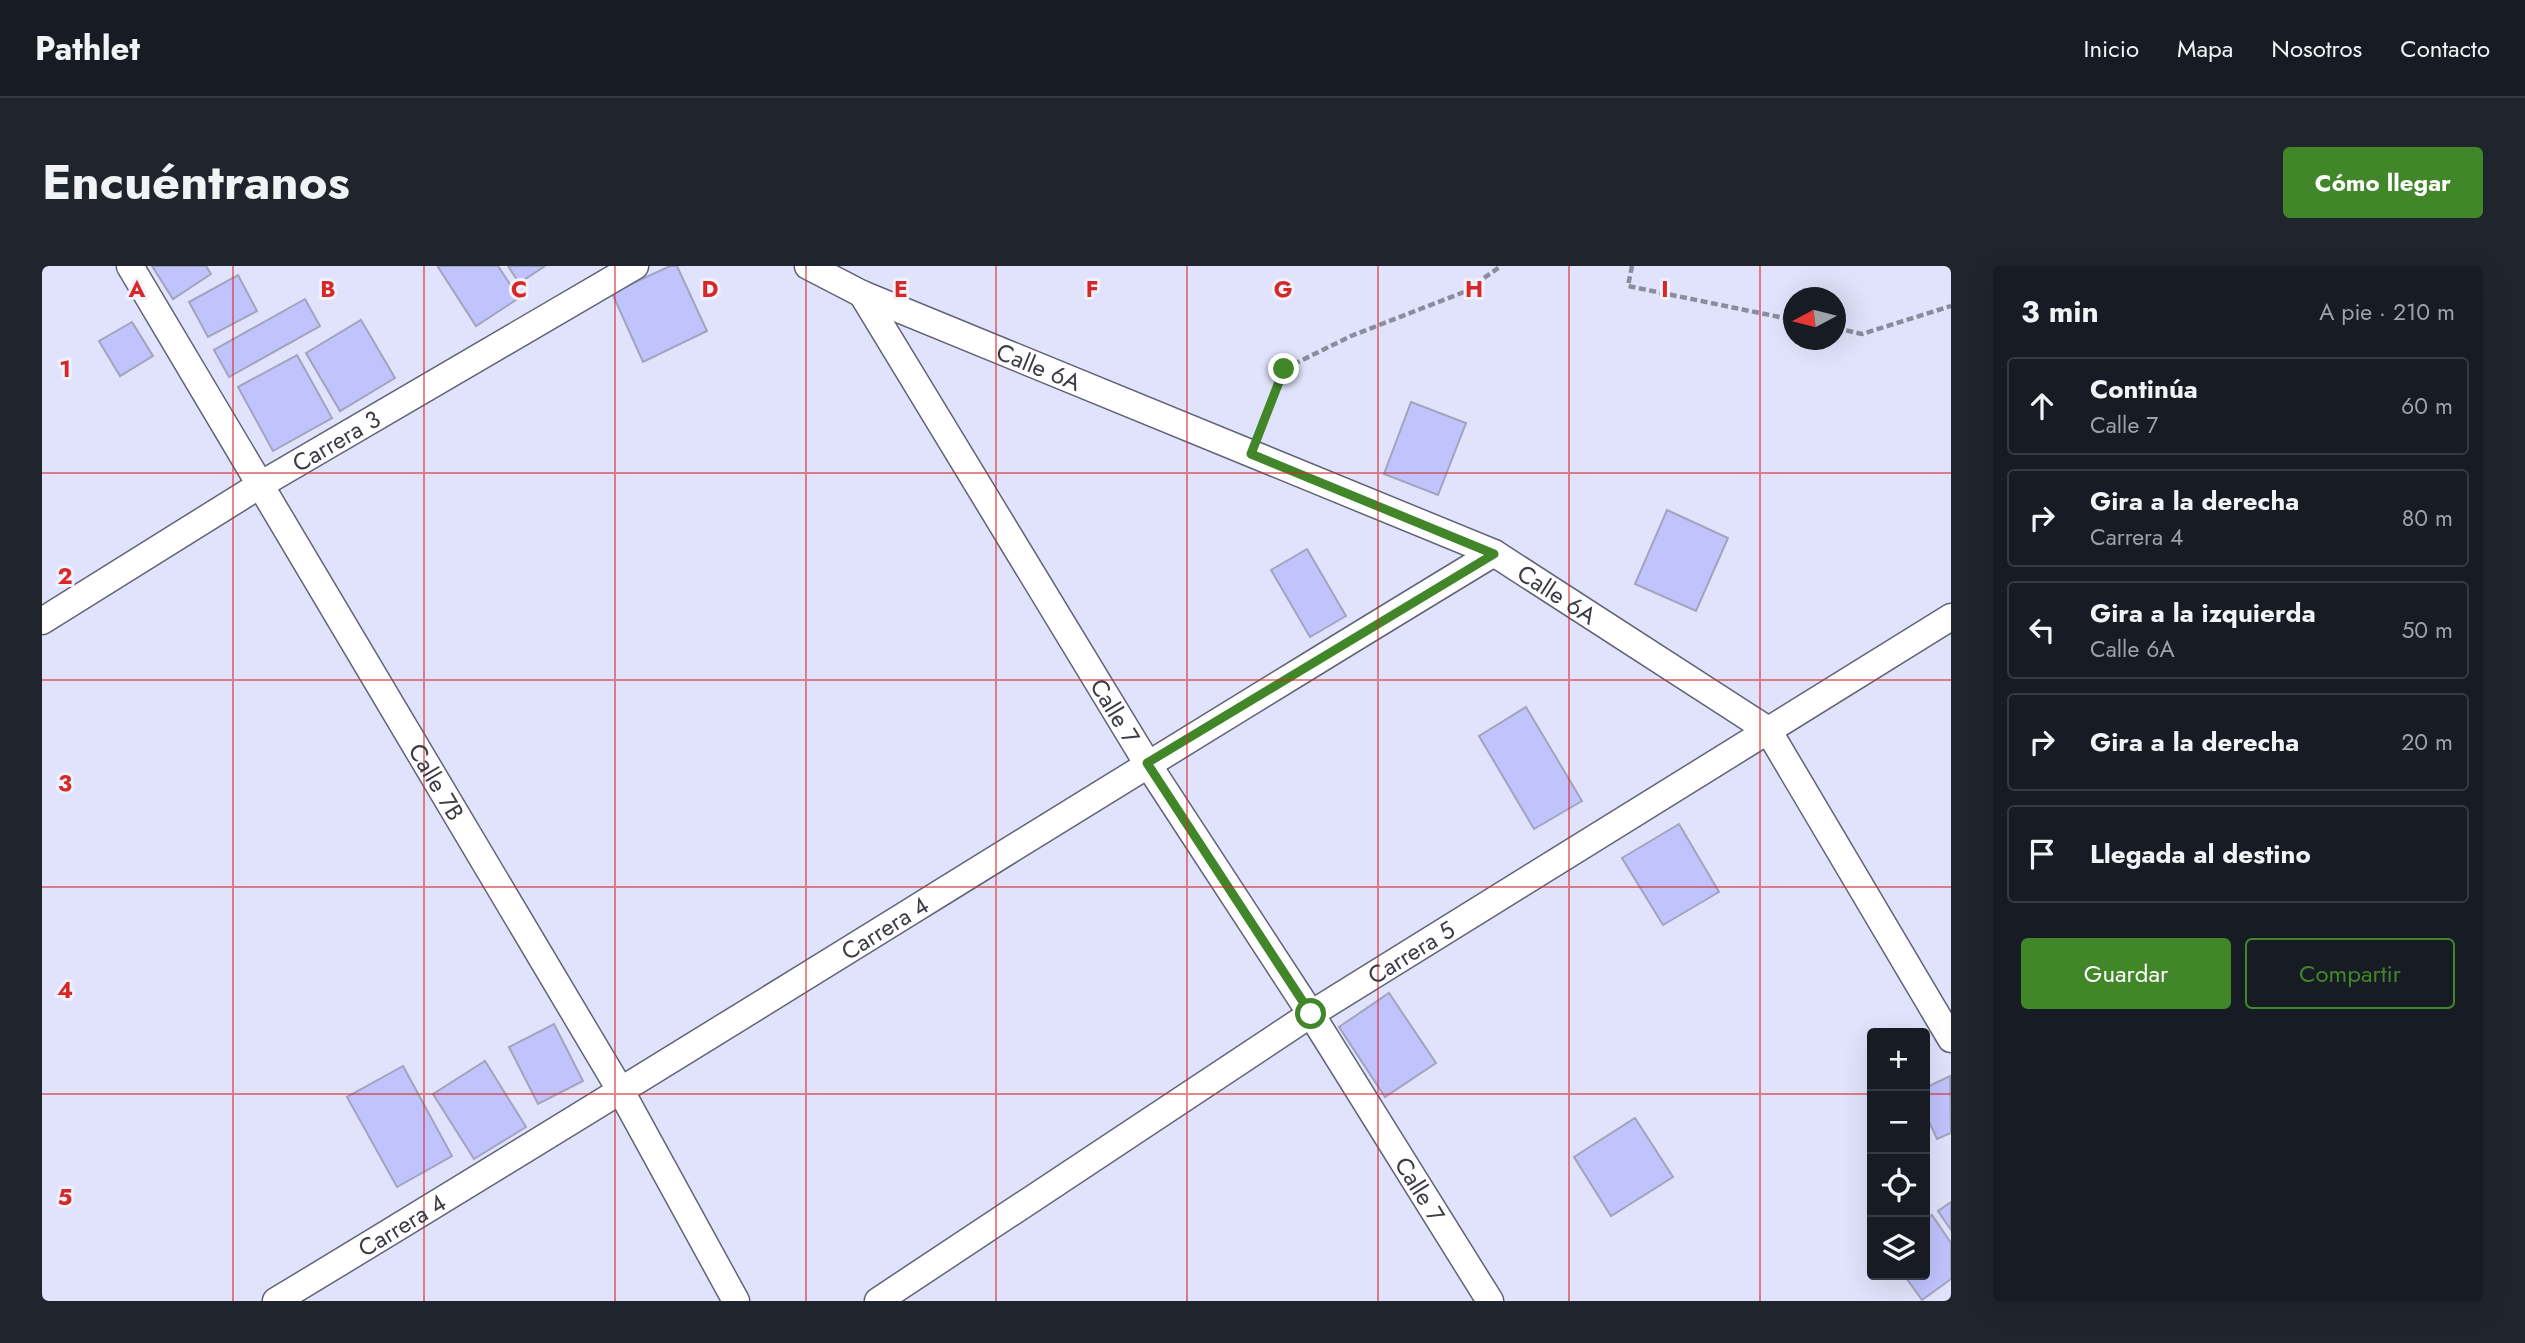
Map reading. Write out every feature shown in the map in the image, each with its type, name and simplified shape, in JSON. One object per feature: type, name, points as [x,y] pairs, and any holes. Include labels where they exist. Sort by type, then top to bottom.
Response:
[{"type":"street","name":"Calle 7B","points":[[130,266],[622,1093],[736,1301]]},
{"type":"street","name":"Carrera 3","points":[[42,621],[260,485],[635,266]]},
{"type":"street","name":"Calle 6A","points":[[808,266],[862,294],[1494,554],[1768,730],[1951,1039]]},
{"type":"street","name":"Calle 7","points":[[862,294],[1147,763],[1311,1014],[1490,1301]]},
{"type":"street","name":"Carrera 4","points":[[276,1301],[622,1093],[1147,763],[1494,554]]},
{"type":"street","name":"Carrera 5","points":[[878,1301],[1311,1014],[1951,617]]},
{"type":"path","points":[[1251,454],[1284,369],[1351,336],[1464,292],[1501,266]]},
{"type":"path","points":[[1632,266],[1628,286],[1783,318]]},
{"type":"path","points":[[1846,330],[1862,334],[1951,306]]},
{"type":"building","points":[[152,266],[206,266],[211,274],[173,299]]},
{"type":"building","points":[[498,266],[519,298],[476,326],[438,267]]},
{"type":"building","points":[[508,266],[545,266],[519,283]]},
{"type":"building","points":[[670,266],[677,266],[707,331],[643,362],[612,293]]},
{"type":"building","points":[[238,275],[257,311],[208,337],[189,302]]},
{"type":"building","points":[[305,299],[320,326],[229,377],[214,350]]},
{"type":"building","points":[[361,320],[395,378],[340,411],[306,353]]},
{"type":"building","points":[[132,322],[153,356],[120,376],[99,341]]},
{"type":"building","points":[[297,355],[332,418],[273,451],[238,387]]},
{"type":"building","points":[[1411,402],[1466,423],[1438,495],[1384,474]]},
{"type":"building","points":[[1667,510],[1728,538],[1696,611],[1635,584]]},
{"type":"building","points":[[1307,549],[1346,616],[1310,637],[1271,570]]},
{"type":"building","points":[[1526,707],[1582,801],[1534,829],[1479,736]]},
{"type":"building","points":[[1679,824],[1719,892],[1663,925],[1622,858]]},
{"type":"building","points":[[1389,993],[1436,1063],[1385,1097],[1339,1027]]},
{"type":"building","points":[[554,1024],[583,1081],[538,1104],[509,1047]]},
{"type":"building","points":[[485,1061],[526,1127],[474,1159],[433,1094]]},
{"type":"building","points":[[403,1066],[452,1156],[397,1187],[347,1097]]},
{"type":"building","points":[[1950,1076],[1951,1133],[1937,1139],[1930,1124],[1930,1086]]},
{"type":"building","points":[[1635,1118],[1673,1177],[1611,1216],[1574,1157]]},
{"type":"building","points":[[1951,1202],[1951,1230],[1938,1211]]},
{"type":"building","points":[[1932,1215],[1951,1243],[1951,1279],[1922,1300],[1908,1280],[1930,1280]]},
{"type":"route","points":[[1284,369],[1251,454],[1494,554],[1147,763],[1311,1014]]}]
